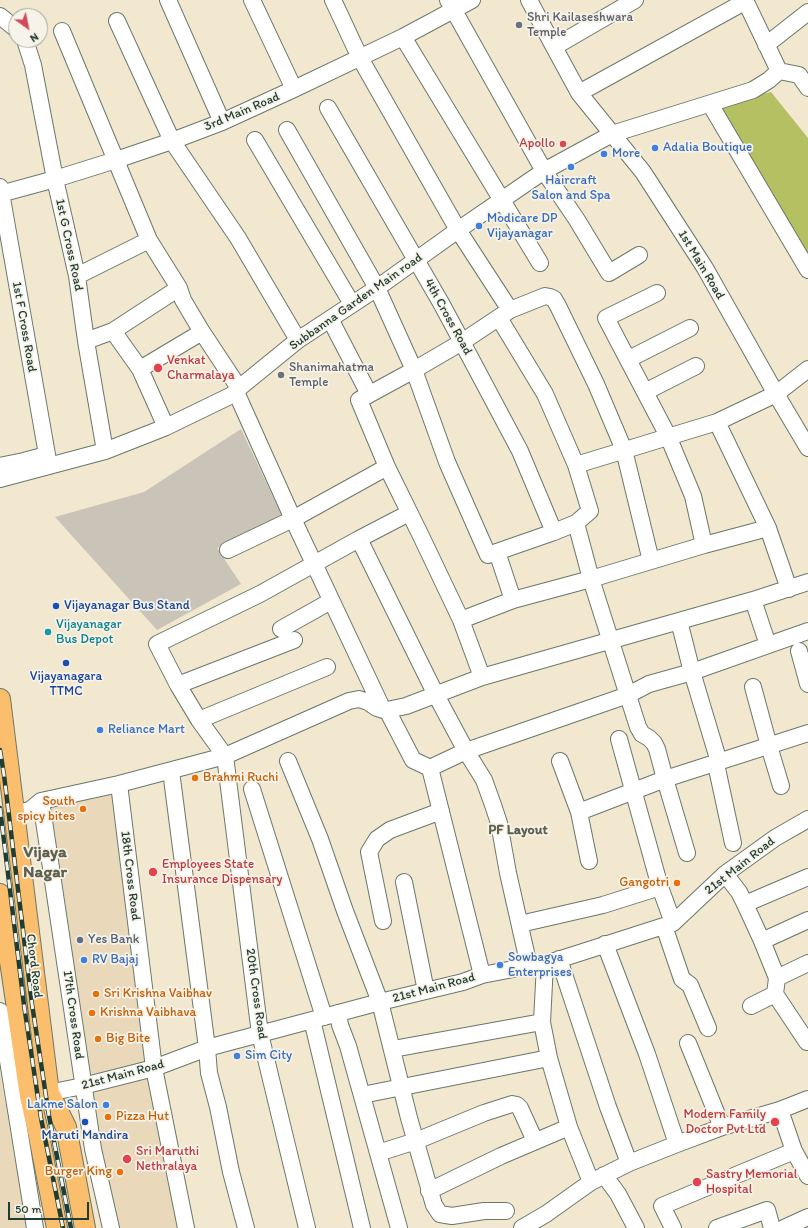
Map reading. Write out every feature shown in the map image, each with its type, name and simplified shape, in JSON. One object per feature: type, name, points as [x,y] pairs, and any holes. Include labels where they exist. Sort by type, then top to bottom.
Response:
[{"type":"main road","name":"Chord Road","points":[[0,699],[7,814],[40,1094],[39,1136],[57,1228]]},
{"type":"main road","name":"Chord Road","points":[[0,894],[40,1094],[66,1127],[85,1228]]},
{"type":"street","points":[[168,0],[222,122]]},
{"type":"street","points":[[252,0],[294,89]]},
{"type":"street","points":[[288,130],[377,288],[414,370],[447,462],[488,555],[576,523],[590,511],[576,465],[545,394],[505,314],[360,58],[333,0]]},
{"type":"street","name":"3rd Main Road","points":[[0,192],[55,179],[116,160],[222,122],[403,37],[450,5],[472,0]]},
{"type":"street","name":"1st Main Road","points":[[529,0],[579,93],[643,172],[705,268],[808,448]]},
{"type":"street","points":[[554,47],[635,0]]},
{"type":"street","points":[[805,0],[808,7]]},
{"type":"street","points":[[579,93],[746,1],[779,71],[800,75],[808,88]]},
{"type":"street","points":[[450,5],[544,171],[577,220],[609,273],[639,255]]},
{"type":"street","points":[[766,45],[808,12]]},
{"type":"street","points":[[117,20],[172,141],[238,238],[298,340]]},
{"type":"street","points":[[62,31],[149,240],[179,288],[183,300],[238,390],[314,565],[385,710],[413,760],[430,768]]},
{"type":"street","points":[[403,37],[540,263]]},
{"type":"street","name":"1st G Cross Road","points":[[28,48],[33,65],[55,179],[77,276],[86,342],[105,451]]},
{"type":"street","name":"Subbanna Garden Main road","points":[[0,479],[48,461],[105,451],[166,427],[232,395],[298,340],[377,288],[544,171],[612,134],[752,90],[769,80],[779,71]]},
{"type":"street","points":[[710,104],[808,270]]},
{"type":"street","name":"4th Cross Road","points":[[328,108],[462,342],[520,451],[554,532]]},
{"type":"street","points":[[255,140],[352,304]]},
{"type":"street","name":"1st F Cross Road","points":[[0,192],[48,461]]},
{"type":"street","points":[[77,276],[149,240]]},
{"type":"street","points":[[86,342],[113,331],[179,288]]},
{"type":"street","points":[[657,293],[606,318],[629,359],[668,436],[693,496],[704,545]]},
{"type":"street","points":[[482,677],[461,620],[387,467],[359,400],[462,342],[505,314],[545,296],[550,296],[554,299],[558,306],[596,384],[624,450],[651,561]]},
{"type":"street","points":[[330,319],[369,394]]},
{"type":"street","points":[[629,359],[690,328]]},
{"type":"street","points":[[113,331],[140,369],[166,427]]},
{"type":"street","points":[[140,369],[202,332]]},
{"type":"street","points":[[645,392],[696,366]]},
{"type":"street","points":[[576,465],[717,422],[776,394],[808,369]]},
{"type":"street","points":[[717,422],[768,528],[789,589]]},
{"type":"street","points":[[0,466],[24,461],[48,461]]},
{"type":"street","points":[[228,550],[293,519],[387,467]]},
{"type":"street","points":[[225,756],[199,720],[178,685],[157,644],[260,594],[409,513]]},
{"type":"street","points":[[576,523],[591,579],[638,727],[642,734],[654,743],[657,749],[687,853]]},
{"type":"street","points":[[461,620],[513,600],[768,528]]},
{"type":"street","points":[[359,539],[436,695],[466,751],[484,780],[499,823],[508,873],[529,966]]},
{"type":"street","points":[[497,552],[513,600]]},
{"type":"street","points":[[7,814],[30,810],[41,801],[119,784],[225,756],[350,701],[359,699],[368,702],[377,708],[385,710],[406,706],[482,677],[753,600],[808,582]]},
{"type":"street","points":[[753,600],[768,645]]},
{"type":"street","points":[[281,629],[331,601]]},
{"type":"street","points":[[679,621],[718,763],[733,844]]},
{"type":"street","points":[[430,768],[466,751],[628,695],[649,684],[692,672],[808,631]]},
{"type":"street","points":[[178,685],[294,640]]},
{"type":"street","points":[[799,651],[808,684]]},
{"type":"street","points":[[199,720],[326,667]]},
{"type":"street","points":[[753,686],[781,786]]},
{"type":"street","points":[[579,812],[665,779],[808,733]]},
{"type":"street","points":[[619,739],[660,887],[682,979],[690,985],[708,1028]]},
{"type":"street","name":"20th Cross Road","points":[[225,756],[260,1034],[308,1228]]},
{"type":"street","points":[[288,761],[320,839],[345,911],[380,1002],[429,1191],[434,1205],[440,1214],[452,1216],[484,1211],[506,1211]]},
{"type":"street","points":[[560,761],[579,812],[589,861]]},
{"type":"street","points":[[430,768],[482,975]]},
{"type":"street","points":[[171,771],[209,1073],[218,1107],[231,1172],[246,1228]]},
{"type":"street","name":"18th Cross Road","points":[[119,784],[154,1068],[186,1228]]},
{"type":"street","points":[[252,789],[325,1017],[362,1228]]},
{"type":"street","name":"17th Cross Road","points":[[41,801],[93,1149],[111,1228]]},
{"type":"street","points":[[383,921],[369,852],[377,839],[390,830],[441,811]]},
{"type":"street","name":"21st Main Road","points":[[40,1094],[83,1086],[154,1068],[207,1048],[380,1002],[464,982],[482,975],[552,962],[669,924],[725,874],[775,838],[808,819]]},
{"type":"street","points":[[725,874],[739,892],[762,941],[777,978],[775,994],[808,1042]]},
{"type":"street","points":[[745,904],[808,877]]},
{"type":"street","points":[[404,882],[426,991]]},
{"type":"street","points":[[520,924],[603,905],[660,887]]},
{"type":"street","points":[[762,941],[808,920]]},
{"type":"street","points":[[605,944],[647,1054],[677,1144]]},
{"type":"street","points":[[552,962],[542,1022],[549,1058],[569,1127],[597,1179],[618,1194],[636,1228]]},
{"type":"street","points":[[552,962],[629,1163]]},
{"type":"street","points":[[777,978],[808,963]]},
{"type":"street","points":[[752,1006],[775,994]]},
{"type":"street","points":[[0,1010],[35,1228]]},
{"type":"street","points":[[325,1017],[340,1025],[348,1046],[399,1228]]},
{"type":"street","points":[[393,1049],[542,1022]]},
{"type":"street","points":[[688,1043],[722,1127]]},
{"type":"street","points":[[362,1095],[549,1058]]},
{"type":"street","points":[[522,1228],[546,1214],[597,1179],[629,1163],[722,1127],[780,1110],[808,1099]]},
{"type":"street","points":[[378,1153],[416,1141],[484,1113],[512,1104],[517,1105],[520,1108],[535,1141]]},
{"type":"street","points":[[780,1110],[794,1151],[808,1176]]},
{"type":"street","points":[[429,1191],[535,1141],[569,1127]]},
{"type":"street","points":[[673,1228],[662,1206],[794,1151]]},
{"type":"street","points":[[717,1228],[767,1210],[772,1228]]},
{"type":"street","points":[[784,1228],[808,1218]]},
{"type":"shaded area","points":[[241,429],[282,516],[217,548],[241,584],[157,630],[55,517],[144,492]]},
{"type":"shaded area","points":[[113,793],[151,1066],[90,1081],[50,807]]},
{"type":"shaded area","points":[[0,1073],[27,1228],[0,1228]]},
{"type":"shaded area","points":[[149,1078],[180,1228],[118,1228],[100,1153],[92,1094]]},
{"type":"green space","points":[[771,92],[808,138],[808,257],[717,106]]},
{"type":"railway","points":[[0,750],[32,1004],[49,1116],[71,1228]]},
{"type":"railway","points":[[0,808],[24,1005],[41,1118],[63,1228]]},
{"type":"place","name":"Shri Kailaseshwara Temple","points":[[519,25]]},
{"type":"place","name":"Apollo","points":[[563,144]]},
{"type":"place","name":"Adalia Boutique","points":[[655,148]]},
{"type":"place","name":"More","points":[[604,154]]},
{"type":"place","name":"Haircraft Salon and Spa","points":[[571,167]]},
{"type":"place","name":"Modicare DP Vijayanagar","points":[[479,226]]},
{"type":"place","name":"Venkat Charmalaya","points":[[158,368]]},
{"type":"place","name":"Shanimahatma Temple","points":[[281,375]]},
{"type":"place","name":"Vijayanagar Bus Stand","points":[[56,606]]},
{"type":"place","name":"Vijayanagar Bus Depot","points":[[48,632]]},
{"type":"place","name":"Vijayanagara TTMC","points":[[66,663]]},
{"type":"place","name":"Reliance Mart","points":[[100,730]]},
{"type":"place","name":"Brahmi Ruchi","points":[[195,778]]},
{"type":"place","name":"South spicy bites","points":[[83,809]]},
{"type":"place","name":"Employees State Insurance Dispensary","points":[[153,872]]},
{"type":"place","name":"Gangotri","points":[[677,883]]},
{"type":"place","name":"Yes Bank","points":[[80,940]]},
{"type":"place","name":"RV Bajaj","points":[[84,960]]},
{"type":"place","name":"Sowbagya Enterprises","points":[[500,965]]},
{"type":"place","name":"Sri Krishna Vaibhav","points":[[96,994]]},
{"type":"place","name":"Krishna Vaibhava","points":[[92,1013]]},
{"type":"place","name":"Big Bite","points":[[98,1039]]},
{"type":"place","name":"Sim City","points":[[237,1056]]},
{"type":"place","name":"Lakme Salon","points":[[106,1105]]},
{"type":"place","name":"Pizza Hut","points":[[108,1117]]},
{"type":"place","name":"Maruti Mandira","points":[[85,1122]]},
{"type":"place","name":"Modern Family Doctor Pvt Ltd","points":[[775,1122]]},
{"type":"place","name":"Sri Maruthi Nethralaya","points":[[127,1159]]},
{"type":"place","name":"Burger King","points":[[120,1172]]},
{"type":"place","name":"Sastry Memorial Hospital","points":[[697,1182]]},
{"type":"district","name":"PF Layout","points":[[518,830]]},
{"type":"district","name":"Vijaya Nagar","points":[[45,863]]}]
